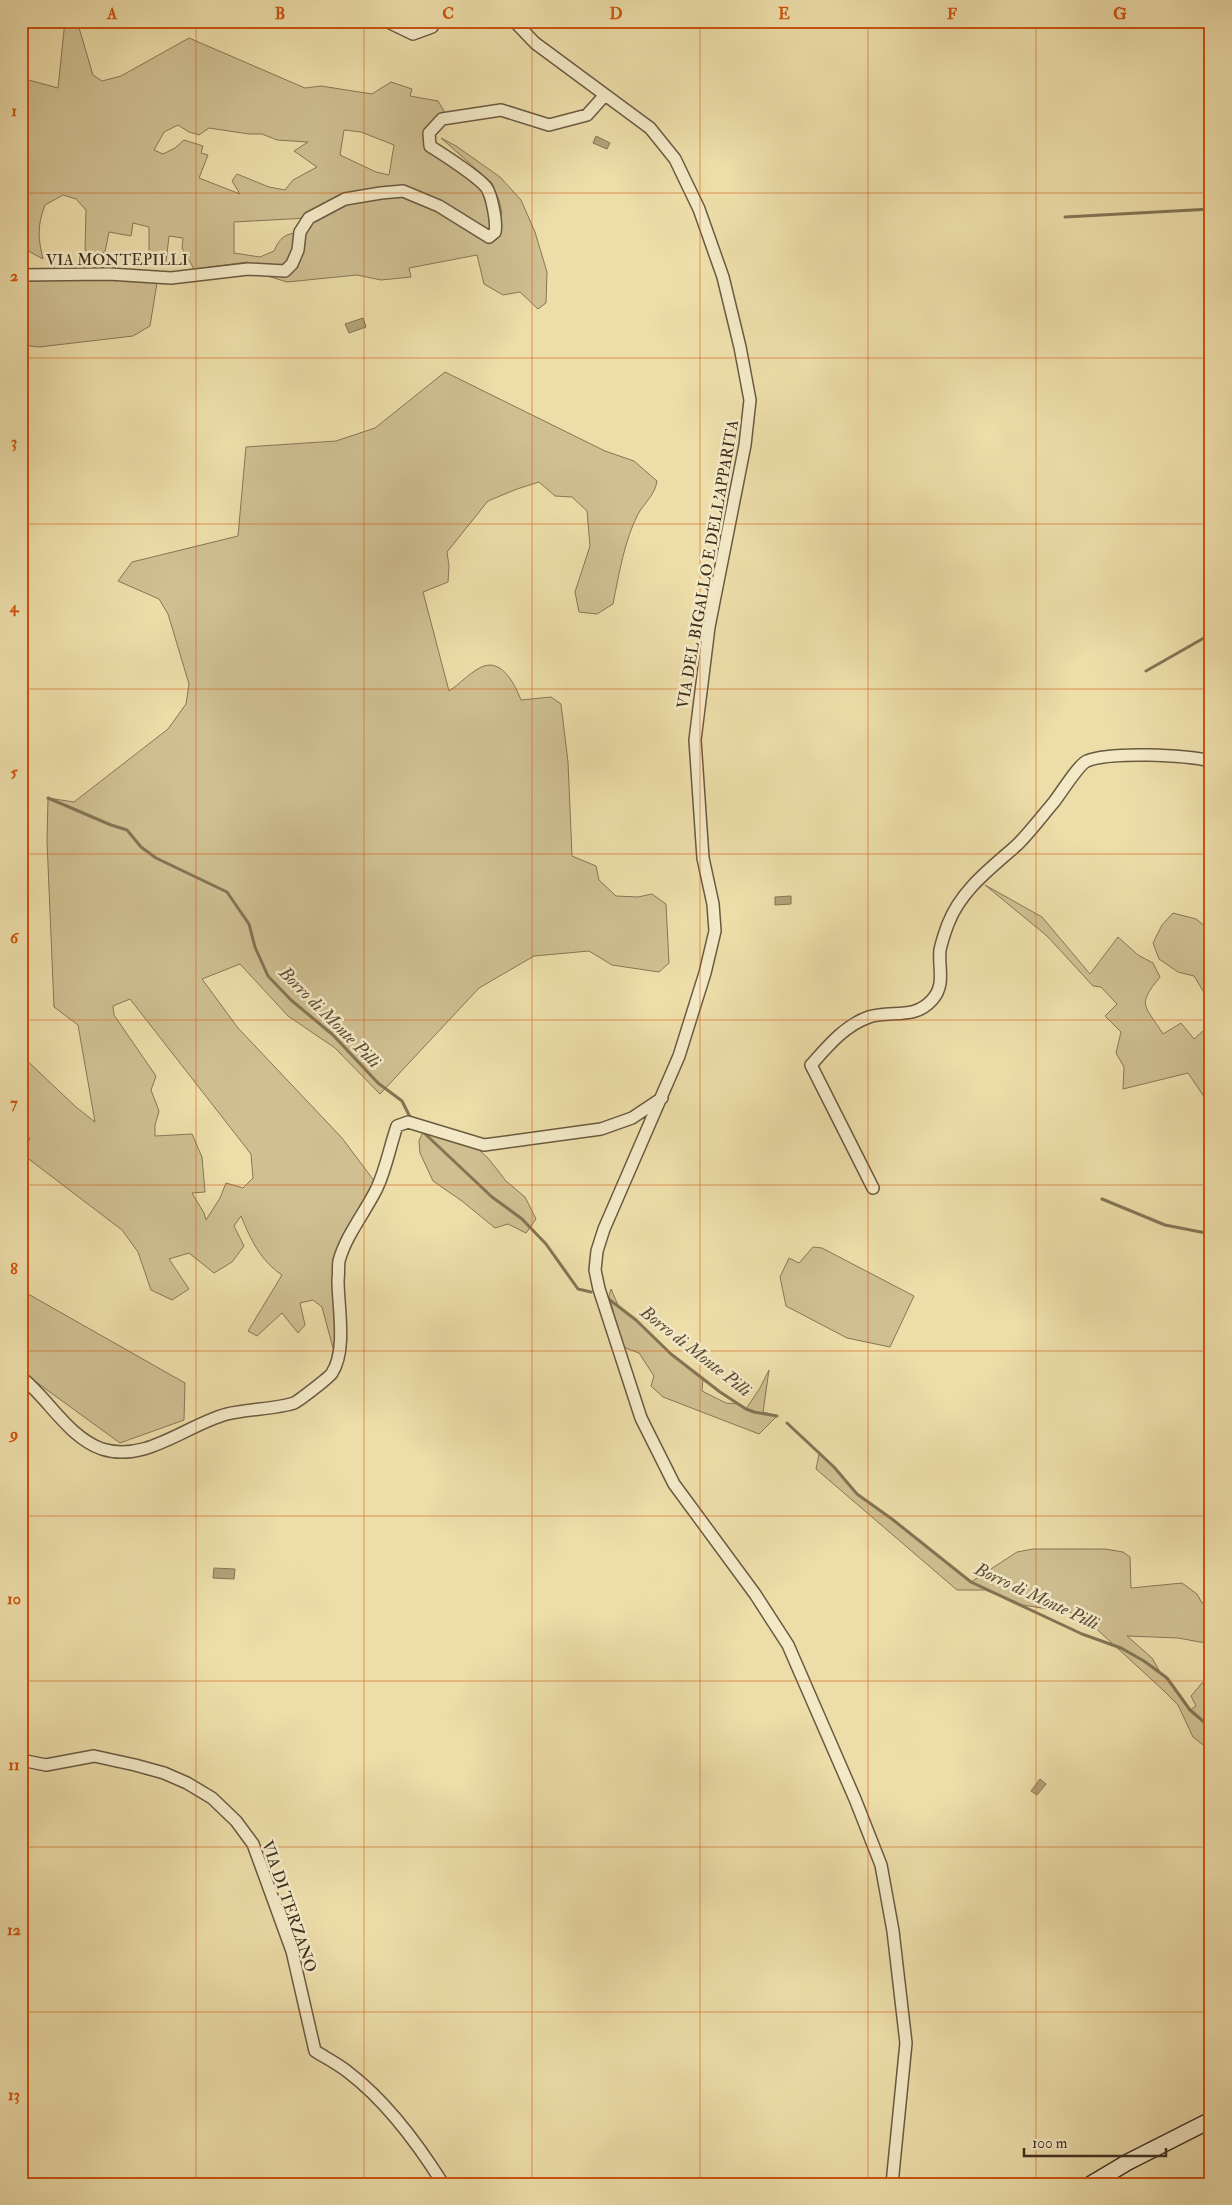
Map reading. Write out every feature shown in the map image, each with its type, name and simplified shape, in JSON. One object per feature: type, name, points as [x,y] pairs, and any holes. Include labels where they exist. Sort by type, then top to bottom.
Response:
[{"type":"main road","points":[[1091,2184],[1128,2162],[1211,2120]]},
{"type":"street","points":[[386,21],[413,34],[432,27],[435,21]]},
{"type":"street","name":"VIA DEL BIGALLO E DELL'APPARITA","points":[[514,21],[534,43],[650,128],[675,159],[699,209],[722,278],[738,337],[750,400],[745,445],[709,627],[695,740],[703,858],[713,904],[715,931],[686,1036],[662,1098],[602,1236],[597,1251],[595,1270],[599,1289],[641,1418],[674,1484],[755,1594],[788,1645],[855,1799],[881,1865],[893,1931],[906,2043],[892,2184]]},
{"type":"street","name":"VIA MONTEPILLI","points":[[21,275],[110,274],[171,278],[248,269],[285,270],[292,264],[298,250],[300,232],[309,218],[345,199],[403,191],[439,206],[489,237],[496,232],[497,224],[487,188],[452,160],[430,146],[429,133],[442,119],[501,110],[549,125],[587,115],[604,96]]},
{"type":"street","points":[[873,1188],[811,1065],[836,1038],[860,1021],[870,1016],[912,1014],[924,1008],[934,998],[940,986],[940,950],[949,923],[966,894],[994,864],[1018,844],[1072,780],[1081,764],[1088,760],[1120,756],[1197,758],[1211,761]]},
{"type":"street","points":[[21,1377],[82,1438],[111,1452],[142,1449],[171,1440],[197,1425],[227,1414],[296,1402],[331,1374],[338,1360],[340,1340],[339,1262],[363,1210],[378,1186],[397,1126],[408,1122],[484,1145],[601,1130],[632,1118],[662,1098]]},
{"type":"street","name":"VIA DI TERZANO","points":[[21,1760],[46,1765],[94,1756],[135,1765],[187,1783],[212,1798],[236,1821],[253,1844],[292,1951],[315,2051],[347,2071],[363,2084],[418,2145],[443,2184]]},
{"type":"shaded area","points":[[65,21],[77,21],[93,75],[102,81],[121,76],[189,38],[305,88],[321,86],[372,94],[391,82],[412,89],[410,96],[438,101],[448,118],[442,119],[430,146],[487,188],[497,223],[502,213],[492,183],[441,138],[456,146],[500,177],[521,200],[535,232],[547,272],[546,303],[538,309],[520,292],[503,295],[484,284],[477,255],[409,268],[411,277],[381,280],[357,275],[287,282],[261,274],[248,262],[194,269],[182,248],[183,238],[169,236],[166,262],[149,258],[149,227],[133,223],[131,236],[109,232],[105,252],[93,255],[85,250],[86,210],[76,199],[63,195],[45,205],[42,212],[39,232],[43,259],[21,247],[21,78],[58,88]],"holes":[[[178,125],[189,132],[199,135],[209,128],[262,134],[277,140],[308,142],[294,151],[317,167],[293,180],[285,190],[269,187],[237,174],[232,181],[240,194],[199,178],[208,155],[201,153],[203,146],[184,140],[175,148],[163,154],[154,150],[164,132]],[[344,130],[361,132],[394,145],[389,175],[376,172],[340,155]],[[308,218],[300,232],[284,237],[278,242],[274,251],[260,257],[234,253],[234,222]]]},
{"type":"shaded area","points":[[596,136],[610,143],[607,149],[593,143]]},
{"type":"shaded area","points":[[21,275],[158,277],[150,326],[133,336],[39,347],[21,345]]},
{"type":"shaded area","points":[[363,318],[366,327],[349,333],[345,324]]},
{"type":"shaded area","points":[[445,372],[605,451],[634,461],[657,481],[652,494],[638,514],[629,536],[622,558],[613,604],[597,614],[579,612],[575,592],[590,546],[587,511],[572,497],[555,496],[539,482],[488,501],[447,552],[449,566],[448,582],[423,592],[449,691],[475,671],[484,666],[491,665],[502,670],[507,675],[521,700],[551,697],[561,704],[568,762],[572,856],[596,866],[599,880],[616,896],[638,897],[652,894],[666,904],[669,963],[659,972],[612,965],[589,951],[534,956],[479,988],[380,1094],[335,1048],[288,1016],[240,964],[202,979],[238,1028],[342,1138],[378,1186],[339,1262],[340,1340],[333,1348],[322,1307],[313,1300],[300,1303],[305,1325],[298,1333],[282,1313],[257,1336],[248,1331],[282,1275],[262,1256],[241,1216],[234,1226],[244,1246],[232,1262],[214,1273],[189,1253],[169,1259],[189,1289],[172,1300],[151,1290],[138,1252],[122,1230],[30,1160],[21,1151],[21,1139],[30,1140],[25,1129],[21,1130],[21,1055],[76,1107],[95,1122],[78,1025],[54,1007],[47,841],[48,798],[74,802],[168,729],[186,704],[189,684],[168,614],[159,599],[118,581],[132,562],[238,536],[246,447],[336,441],[375,428]],"holes":[[[130,999],[251,1154],[253,1178],[243,1188],[226,1183],[220,1198],[206,1220],[192,1193],[205,1192],[202,1157],[192,1134],[155,1136],[155,1125],[159,1111],[151,1090],[156,1076],[114,1015],[113,1006]]]},
{"type":"shaded area","points":[[985,885],[1042,917],[1090,974],[1118,937],[1138,955],[1153,963],[1160,977],[1148,994],[1146,1006],[1163,1034],[1181,1023],[1194,1039],[1211,1024],[1211,1107],[1188,1073],[1123,1089],[1124,1067],[1116,1053],[1121,1032],[1105,1016],[1117,1004],[1101,987],[1093,986],[1047,936]]},
{"type":"shaded area","points":[[791,896],[791,904],[775,905],[775,897]]},
{"type":"shaded area","points":[[1173,913],[1196,919],[1211,931],[1211,1004],[1194,976],[1178,972],[1159,959],[1153,943],[1162,925]]},
{"type":"shaded area","points":[[423,1132],[470,1142],[488,1158],[506,1181],[525,1197],[536,1219],[526,1233],[508,1224],[495,1228],[462,1201],[433,1181],[420,1153],[419,1141]]},
{"type":"shaded area","points":[[813,1247],[822,1248],[914,1296],[890,1347],[847,1338],[786,1306],[780,1277],[789,1258],[799,1263]]},
{"type":"shaded area","points":[[611,1289],[618,1305],[671,1354],[703,1378],[702,1391],[726,1403],[738,1404],[746,1409],[769,1370],[763,1412],[777,1416],[759,1434],[663,1397],[651,1386],[654,1376],[639,1353],[623,1347],[609,1296]]},
{"type":"shaded area","points":[[21,1290],[185,1383],[184,1420],[120,1443],[21,1371]]},
{"type":"shaded area","points":[[819,1454],[834,1467],[857,1494],[892,1519],[971,1582],[1017,1552],[1033,1549],[1105,1549],[1123,1552],[1130,1557],[1131,1588],[1182,1583],[1197,1594],[1202,1603],[1211,1603],[1211,1644],[1178,1638],[1127,1636],[1152,1658],[1160,1672],[1182,1697],[1190,1710],[1196,1706],[1191,1696],[1202,1683],[1211,1678],[1211,1704],[1205,1709],[1207,1718],[1211,1721],[1211,1751],[1193,1737],[1178,1705],[1089,1622],[1073,1613],[1023,1605],[985,1590],[957,1590],[816,1469]]},
{"type":"shaded area","points":[[214,1568],[235,1569],[234,1579],[213,1578]]},
{"type":"shaded area","points":[[1040,1779],[1046,1784],[1037,1795],[1031,1791]]},
{"type":"waterway","points":[[1065,217],[1211,209]]},
{"type":"waterway","points":[[1146,671],[1211,634]]},
{"type":"waterway","name":"Borro di Monte Pilli","points":[[48,798],[127,830],[141,847],[156,858],[227,892],[249,924],[255,947],[268,976],[291,1000],[333,1035],[378,1083],[402,1101],[411,1119]]},
{"type":"waterway","name":"Borro di Monte Pilli","points":[[421,1130],[492,1197],[522,1219],[546,1244],[578,1289],[591,1292]]},
{"type":"waterway","points":[[1102,1199],[1165,1225],[1211,1234]]},
{"type":"waterway","name":"Borro di Monte Pilli","points":[[606,1297],[636,1320],[671,1354],[720,1392],[746,1409],[777,1416]]},
{"type":"waterway","name":"Borro di Monte Pilli","points":[[787,1423],[834,1467],[857,1494],[892,1519],[971,1582],[1082,1634],[1121,1648],[1144,1661],[1167,1678],[1190,1710],[1211,1728]]}]
